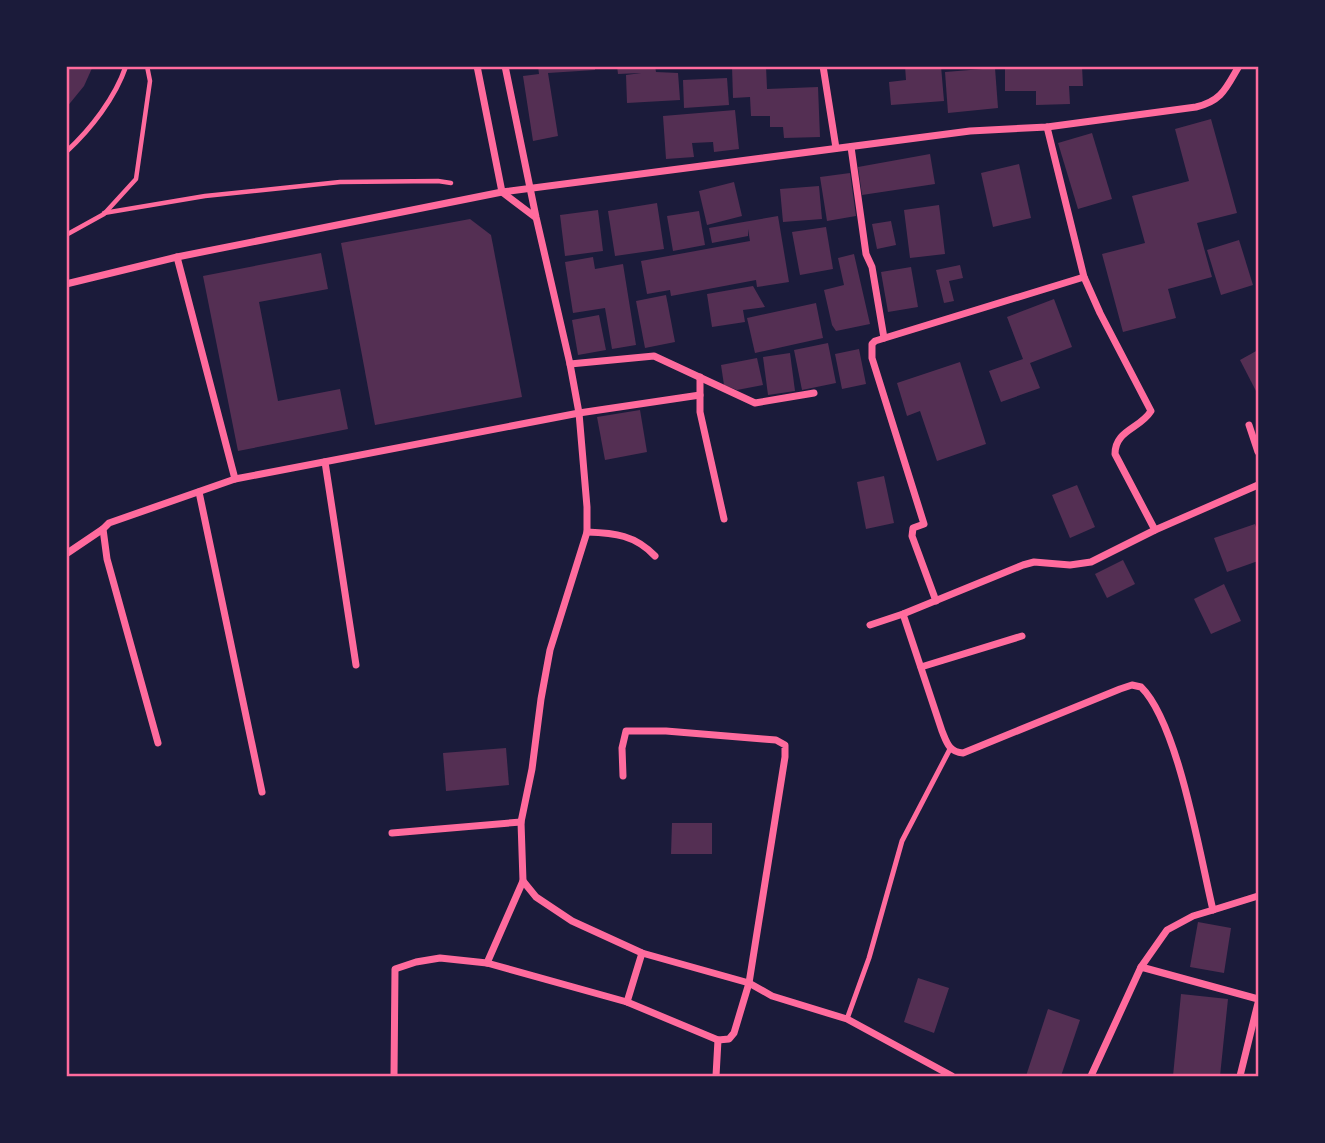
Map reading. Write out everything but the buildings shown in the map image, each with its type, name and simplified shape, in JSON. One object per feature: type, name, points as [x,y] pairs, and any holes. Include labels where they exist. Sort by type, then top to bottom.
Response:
[{"type":"street","points":[[477,66],[502,192],[536,217]]},
{"type":"street","points":[[487,963],[523,881],[521,822],[550,650],[587,532],[586,479],[579,413],[505,66]]},
{"type":"street","points":[[823,66],[836,148]]},
{"type":"street","points":[[66,284],[177,257],[502,192],[970,131],[1047,127],[1211,103],[1226,89],[1239,66]]},
{"type":"street","points":[[1047,127],[1084,277],[1151,411],[1142,422],[1119,437],[1115,454],[1155,530]]},
{"type":"street","points":[[851,147],[866,254],[872,267],[884,338]]},
{"type":"street","points":[[177,257],[235,480]]},
{"type":"street","points":[[936,601],[912,537],[913,528],[924,524],[872,358],[872,344],[884,338],[1084,277]]},
{"type":"street","points":[[570,364],[654,356],[755,403],[814,393]]},
{"type":"street","points":[[700,377],[700,412],[724,519]]},
{"type":"street","points":[[66,554],[109,523],[235,480],[579,413],[700,395]]},
{"type":"street","points":[[1249,425],[1258,452]]},
{"type":"street","points":[[325,463],[356,665]]},
{"type":"street","points":[[870,625],[1023,565],[1034,562],[1057,566],[1091,562],[1155,530],[1258,485]]},
{"type":"street","points":[[199,492],[262,792]]},
{"type":"street","points":[[103,529],[107,559],[158,743]]},
{"type":"street","points":[[587,532],[616,533],[644,544],[655,556]]},
{"type":"street","points":[[903,614],[950,749],[963,754],[1120,689],[1132,685],[1141,687],[1156,707],[1181,776],[1213,910]]},
{"type":"street","points":[[921,667],[1022,636]]},
{"type":"street","points":[[394,1076],[395,969],[440,958],[487,963],[627,1002],[719,1040],[729,1039],[734,1032],[747,987],[785,745],[776,740],[666,732],[626,732],[622,737],[624,776]]},
{"type":"street","points":[[392,834],[521,822]]},
{"type":"street","points":[[523,881],[536,897],[572,921],[642,953],[847,1019],[952,1076]]},
{"type":"street","points":[[1091,1076],[1141,967],[1167,930],[1193,916],[1258,895]]},
{"type":"street","points":[[627,1002],[642,953]]},
{"type":"street","points":[[1141,967],[1258,1001],[1241,1076]]},
{"type":"street","points":[[716,1076],[719,1040]]},
{"type":"lane","points":[[66,152],[79,140],[103,108],[126,66]]},
{"type":"lane","points":[[847,1019],[869,958],[902,841],[950,749]]},
{"type":"path","points":[[66,235],[104,213],[136,179],[150,81],[147,66]]},
{"type":"path","points":[[104,213],[205,196],[340,181],[438,181],[463,185]]}]
